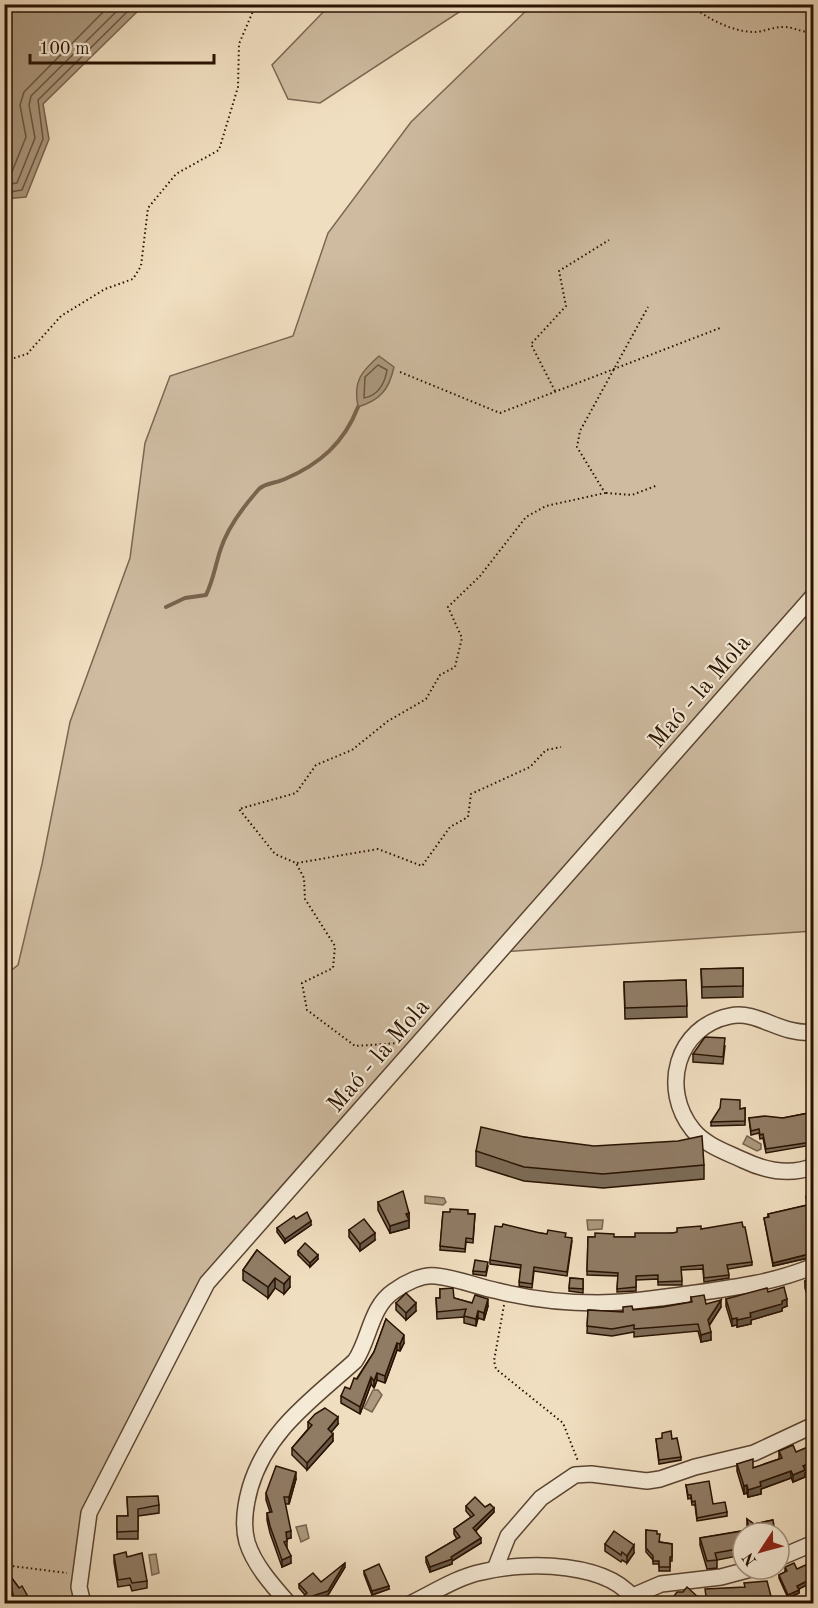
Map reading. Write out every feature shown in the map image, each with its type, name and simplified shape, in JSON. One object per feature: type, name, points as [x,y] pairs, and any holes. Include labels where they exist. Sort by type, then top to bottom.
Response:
[{"type":"street","name":"Maó - la Mola","points":[[83,1604],[79,1587],[89,1513],[207,1283],[813,595]]},
{"type":"street","points":[[813,1032],[797,1034],[750,1016],[723,1018],[700,1029],[687,1041],[675,1076],[676,1094],[683,1116],[694,1132],[706,1142],[752,1164],[779,1172],[801,1171],[813,1166]]},
{"type":"street","points":[[288,1604],[258,1564],[248,1544],[244,1521],[246,1502],[263,1453],[282,1428],[355,1361],[362,1350],[371,1320],[391,1292],[416,1279],[435,1275],[506,1293],[598,1303],[640,1301],[751,1286],[787,1277],[813,1266]]},
{"type":"street","points":[[495,1569],[508,1536],[541,1498],[575,1475],[625,1480],[660,1479],[695,1467],[754,1453],[813,1425]]},
{"type":"street","points":[[791,1553],[813,1543]]},
{"type":"street","points":[[410,1604],[480,1572],[495,1569],[544,1568],[589,1573],[611,1578],[635,1600],[661,1584],[731,1574]]},
{"type":"path","points":[[4,366],[8,360],[27,354],[61,316],[105,289],[133,279],[141,266],[148,208],[177,174],[219,150],[238,87],[239,44],[255,4]]},
{"type":"path","points":[[690,4],[699,12],[726,25],[754,32],[784,26],[804,33],[813,31]]},
{"type":"path","points":[[555,392],[531,344],[566,306],[559,271],[609,240]]},
{"type":"path","points":[[605,493],[578,447],[580,430],[648,307]]},
{"type":"path","points":[[400,372],[500,413],[720,328]]},
{"type":"path","points":[[561,747],[546,750],[530,767],[471,794],[468,817],[450,827],[422,866],[378,849],[296,863],[275,854],[239,809],[296,793],[316,765],[352,750],[388,721],[426,699],[440,675],[455,667],[462,638],[448,607],[480,576],[526,518],[546,506],[605,493],[632,495],[658,485]]},
{"type":"path","points":[[296,863],[304,878],[305,899],[335,946],[333,968],[302,983],[307,1010],[355,1046],[379,1046],[393,1042],[415,1048]]},
{"type":"path","points":[[506,1293],[494,1360],[496,1369],[563,1423],[583,1475]]},
{"type":"path","points":[[4,1565],[81,1575]]},
{"type":"shaded area","points":[[330,5],[470,5],[320,103],[288,99],[272,65]]},
{"type":"shaded area","points":[[532,5],[813,5],[813,931],[499,952],[207,1283],[89,1513],[83,1603],[5,1604],[5,975],[18,965],[42,864],[70,722],[130,558],[145,443],[170,376],[293,336],[328,233],[411,122]]},
{"type":"water","points":[[5,4],[144,5],[43,104],[49,139],[26,197],[5,199]]},
{"type":"water","points":[[379,356],[394,367],[389,382],[378,397],[358,407],[357,390],[360,378],[367,367]]},
{"type":"water","points":[[747,1136],[761,1144],[761,1149],[757,1151],[743,1144]]},
{"type":"water","points":[[425,1196],[444,1198],[446,1202],[443,1205],[425,1203]]},
{"type":"water","points":[[587,1220],[603,1220],[602,1229],[588,1230]]},
{"type":"water","points":[[373,1390],[378,1390],[382,1395],[372,1412],[364,1408]]},
{"type":"water","points":[[306,1525],[309,1538],[301,1542],[296,1527]]},
{"type":"water","points":[[156,1554],[159,1573],[152,1575],[149,1555]]},
{"type":"building","points":[[743,968],[743,986],[702,987],[701,969]]},
{"type":"building","points":[[686,980],[687,1006],[625,1008],[624,982]]},
{"type":"building","points":[[705,1037],[725,1038],[723,1057],[693,1054]]},
{"type":"building","points":[[721,1099],[740,1100],[740,1109],[745,1108],[745,1121],[711,1122],[720,1108]]},
{"type":"building","points":[[809,1113],[812,1142],[766,1149],[763,1134],[760,1135],[759,1129],[751,1131],[749,1118],[765,1116],[783,1118]]},
{"type":"building","points":[[481,1127],[524,1137],[594,1146],[678,1141],[702,1136],[704,1165],[603,1174],[524,1167],[476,1151]]},
{"type":"building","points":[[403,1191],[409,1220],[390,1226],[378,1202]]},
{"type":"building","points":[[813,1193],[813,1235],[808,1237],[813,1253],[773,1263],[764,1218],[769,1217],[768,1214],[808,1205],[806,1196]]},
{"type":"building","points":[[450,1209],[468,1210],[468,1214],[475,1214],[473,1239],[466,1238],[465,1249],[440,1246],[443,1212],[450,1212]]},
{"type":"building","points":[[307,1212],[311,1221],[285,1239],[277,1228],[294,1216],[296,1219]]},
{"type":"building","points":[[364,1219],[375,1233],[360,1244],[349,1230]]},
{"type":"building","points":[[742,1222],[752,1262],[727,1265],[729,1275],[704,1278],[703,1265],[681,1267],[682,1281],[658,1282],[658,1275],[636,1276],[636,1287],[617,1289],[618,1273],[587,1271],[588,1237],[595,1237],[595,1233],[614,1234],[614,1237],[635,1237],[635,1233],[673,1233],[677,1232],[677,1228],[701,1226],[701,1229]]},
{"type":"building","points":[[503,1224],[547,1234],[548,1230],[566,1233],[565,1237],[572,1238],[567,1272],[534,1267],[532,1284],[519,1282],[521,1265],[490,1260],[495,1226],[502,1227]]},
{"type":"building","points":[[305,1243],[318,1255],[310,1263],[298,1251]]},
{"type":"building","points":[[257,1250],[290,1277],[284,1284],[275,1278],[268,1287],[243,1270]]},
{"type":"building","points":[[475,1260],[488,1262],[486,1272],[473,1271]]},
{"type":"building","points":[[813,1277],[813,1293],[812,1289],[808,1291],[805,1281]]},
{"type":"building","points":[[570,1278],[583,1279],[583,1289],[569,1288]]},
{"type":"building","points":[[784,1287],[787,1299],[782,1301],[782,1304],[750,1313],[751,1317],[732,1319],[726,1299],[767,1288],[768,1292]]},
{"type":"building","points":[[453,1288],[454,1298],[472,1303],[475,1295],[488,1299],[484,1313],[478,1311],[476,1319],[464,1316],[466,1309],[437,1312],[436,1298],[440,1298],[440,1289]]},
{"type":"building","points":[[406,1293],[416,1303],[406,1313],[396,1303]]},
{"type":"building","points":[[704,1295],[706,1304],[721,1300],[708,1320],[711,1332],[701,1335],[698,1324],[634,1329],[634,1325],[612,1329],[587,1326],[588,1310],[623,1312],[623,1307],[632,1306],[633,1310],[663,1307],[692,1302],[691,1297]]},
{"type":"building","points":[[386,1319],[404,1335],[400,1344],[397,1343],[385,1376],[377,1373],[374,1381],[371,1377],[360,1407],[341,1396],[345,1387],[350,1389],[354,1378],[357,1379],[374,1352]]},
{"type":"building","points":[[325,1408],[338,1417],[328,1429],[333,1434],[307,1463],[292,1448],[312,1425],[308,1422]]},
{"type":"building","points":[[671,1431],[672,1439],[677,1438],[681,1457],[659,1460],[656,1439],[662,1438],[662,1433]]},
{"type":"building","points":[[793,1445],[796,1452],[810,1446],[813,1462],[803,1466],[805,1470],[793,1475],[791,1471],[760,1482],[761,1486],[748,1490],[747,1485],[744,1486],[737,1464],[753,1459],[753,1468],[782,1458],[779,1451]]},
{"type":"building","points":[[276,1466],[296,1472],[289,1497],[284,1497],[291,1531],[286,1532],[287,1541],[284,1542],[291,1556],[282,1560],[267,1513],[272,1512],[266,1493]]},
{"type":"building","points":[[709,1481],[713,1504],[725,1502],[727,1512],[697,1518],[695,1501],[692,1502],[691,1495],[688,1495],[686,1485]]},
{"type":"building","points":[[158,1496],[159,1505],[138,1509],[138,1531],[117,1532],[117,1516],[128,1516],[127,1497]]},
{"type":"building","points":[[475,1497],[485,1507],[490,1504],[494,1508],[473,1528],[481,1538],[451,1557],[452,1559],[430,1567],[426,1557],[460,1537],[454,1529],[474,1515],[466,1506]]},
{"type":"building","points":[[646,1530],[657,1531],[657,1534],[660,1534],[659,1542],[672,1544],[670,1567],[659,1567],[659,1561],[653,1561],[653,1556],[646,1548]]},
{"type":"building","points":[[614,1531],[634,1545],[627,1556],[622,1552],[621,1555],[605,1544]]},
{"type":"building","points":[[731,1533],[731,1550],[715,1553],[717,1560],[707,1561],[700,1538]]},
{"type":"building","points":[[126,1552],[127,1557],[142,1553],[147,1581],[132,1583],[130,1578],[118,1580],[114,1555]]},
{"type":"building","points":[[812,1562],[813,1578],[797,1586],[799,1590],[788,1595],[782,1581],[791,1581],[791,1564],[794,1563],[797,1569]]},
{"type":"building","points":[[345,1563],[328,1591],[300,1600],[307,1593],[299,1584],[313,1573],[321,1582]]},
{"type":"building","points":[[379,1564],[389,1586],[372,1591],[364,1571]]},
{"type":"building","points":[[8,1573],[19,1588],[22,1586],[30,1604],[15,1603]]},
{"type":"building","points":[[767,1581],[773,1604],[707,1604],[705,1589],[745,1587],[744,1583]]},
{"type":"building","points":[[687,1587],[698,1597],[693,1604],[668,1604],[677,1592],[683,1592]]},
{"type":"building","points":[[813,1600],[813,1604],[799,1604],[799,1603]]},
{"type":"waterway","points":[[166,607],[185,598],[206,595],[223,542],[247,503],[262,487],[298,473],[320,459],[338,442],[358,407]]}]
